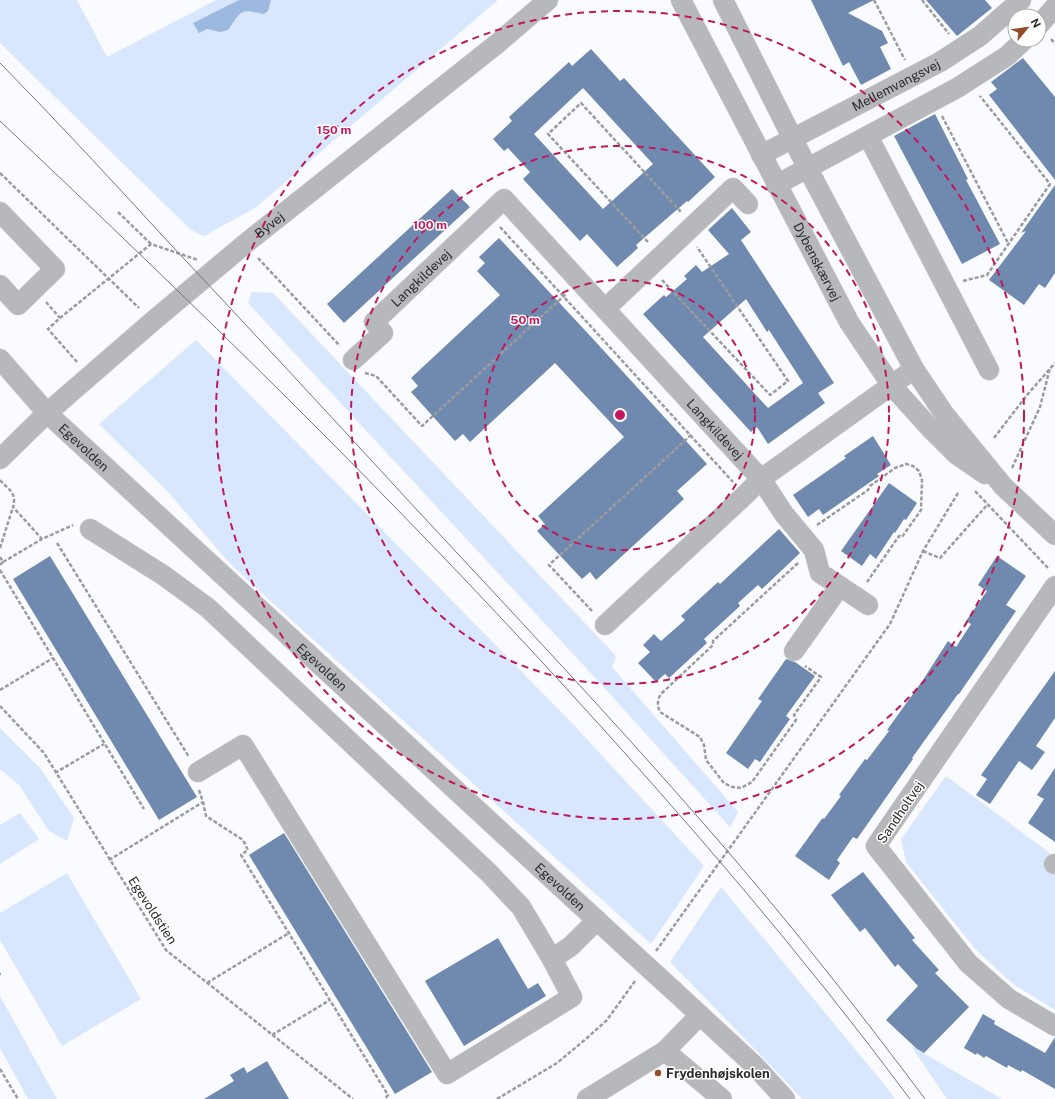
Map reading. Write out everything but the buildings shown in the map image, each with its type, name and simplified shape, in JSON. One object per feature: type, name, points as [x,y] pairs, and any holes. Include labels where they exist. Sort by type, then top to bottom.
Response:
[{"type":"street","name":"Byvej","points":[[0,459],[47,413],[218,266],[498,43],[548,0]]},
{"type":"street","name":"Dybenskærvej","points":[[680,0],[849,322],[892,386],[930,428],[956,454],[1003,486]]},
{"type":"street","name":"Dybenskærvej","points":[[723,0],[808,168],[914,369],[946,415],[1003,486],[1055,535]]},
{"type":"street","name":"Mellemvangsvej","points":[[761,155],[940,62],[980,36],[1021,0]]},
{"type":"street","points":[[1047,16],[1055,7]]},
{"type":"street","points":[[961,48],[978,75]]},
{"type":"street","points":[[776,185],[957,88],[1007,56],[1016,48]]},
{"type":"street","points":[[868,136],[989,370]]},
{"type":"street","points":[[605,309],[733,188],[748,204]]},
{"type":"street","name":"Langkildevej","points":[[353,360],[383,333],[374,322],[504,199],[761,479],[784,514],[808,543],[820,573],[862,601]]},
{"type":"street","points":[[0,212],[55,269],[18,305],[0,285]]},
{"type":"street","name":"Egevolden","points":[[0,360],[47,413],[755,1066],[785,1099]]},
{"type":"street","points":[[605,624],[745,496],[761,479],[914,369]]},
{"type":"street","name":"Egevolden","points":[[0,381],[47,413]]},
{"type":"street","points":[[90,529],[163,576],[208,608],[489,873],[521,907],[552,958],[572,996],[447,1074],[243,745],[198,772]]},
{"type":"street","points":[[794,651],[840,586]]},
{"type":"street","name":"Sandholtvej","points":[[1055,586],[876,846],[968,963],[1009,999],[1055,1026]]},
{"type":"street","name":"Egevolden","points":[[552,958],[571,946],[597,920]]},
{"type":"street","points":[[587,1099],[665,1051],[700,1015]]},
{"type":"street","points":[[665,1051],[722,1099]]},
{"type":"path","points":[[874,0],[913,76]]},
{"type":"path","points":[[922,0],[961,48]]},
{"type":"path","points":[[945,285],[987,274],[1050,184],[976,90],[978,75]]},
{"type":"path","points":[[934,101],[1008,243]]},
{"type":"path","points":[[581,104],[690,228],[788,381],[770,395],[655,261],[548,134],[581,104]]},
{"type":"path","points":[[0,173],[153,321]]},
{"type":"path","points":[[118,212],[151,244],[218,266]]},
{"type":"path","points":[[488,214],[745,496]]},
{"type":"path","points":[[89,376],[48,329],[151,244]]},
{"type":"path","points":[[245,244],[366,374],[376,376],[422,426],[580,281]]},
{"type":"path","points":[[994,438],[1027,394],[1055,363]]},
{"type":"path","points":[[1003,486],[1040,407],[1050,368]]},
{"type":"path","points":[[605,624],[549,564],[707,420]]},
{"type":"path","points":[[794,651],[793,658],[821,677],[794,715],[796,720],[752,782],[741,788],[732,787],[724,783],[706,760],[704,745],[700,738],[660,712],[658,707],[658,698],[713,645],[713,641],[808,543],[868,490],[870,486],[895,468],[906,464],[913,466],[919,471],[922,480],[921,510],[902,537],[899,536],[862,601]]},
{"type":"path","points":[[0,480],[13,494],[15,499],[0,548]]},
{"type":"path","points":[[654,955],[890,624],[922,551],[958,494]]},
{"type":"path","points":[[922,551],[940,558],[988,504]]},
{"type":"path","points":[[13,507],[42,539]]},
{"type":"path","points":[[0,565],[42,539],[71,525],[84,525],[90,529]]},
{"type":"path","points":[[57,543],[204,782],[198,787],[204,802],[206,816],[243,840],[248,850],[241,855],[388,1095],[385,1099]]},
{"type":"path","points":[[0,556],[3,562]]},
{"type":"path","points":[[0,570],[144,809]]},
{"type":"path","points":[[0,690],[52,658]]},
{"type":"path","name":"Egevoldstien","points":[[0,706],[44,753],[166,950],[353,1099]]},
{"type":"path","points":[[55,773],[104,744]]},
{"type":"path","points":[[109,860],[204,802]]},
{"type":"path","points":[[207,983],[289,933]]},
{"type":"path","points":[[497,1099],[557,1063],[587,1038],[607,1020],[635,981]]},
{"type":"path","points":[[272,1035],[330,1000]]},
{"type":"path","points":[[0,1069],[18,1099]]},
{"type":"shaded area","points":[[0,0],[77,0],[107,57],[216,0],[498,0],[255,208],[204,236],[191,230],[0,43]]},
{"type":"shaded area","points":[[252,292],[273,293],[616,656],[612,667],[738,812],[730,827],[599,682],[248,303]]},
{"type":"shaded area","points":[[196,340],[571,722],[704,866],[651,944],[233,567],[168,492],[99,424]]},
{"type":"shaded area","points":[[0,728],[40,768],[74,818],[67,841],[49,831],[19,785],[0,769]]},
{"type":"shaded area","points":[[946,776],[1055,857],[1055,1010],[1013,984],[975,949],[906,862],[901,839]]},
{"type":"shaded area","points":[[20,813],[39,839],[0,864],[0,825]]},
{"type":"shaded area","points":[[67,873],[141,999],[62,1046],[0,940],[0,913]]},
{"type":"shaded area","points":[[721,887],[895,1099],[802,1099],[670,962]]},
{"type":"shaded area","points":[[0,996],[57,1099],[28,1099],[0,1048]]},
{"type":"shaded area","points":[[911,1046],[1002,1099],[947,1099]]},
{"type":"water","points":[[239,0],[271,0],[268,11],[264,14],[250,11],[242,12],[228,30],[220,32],[207,29],[199,33],[193,23]]},
{"type":"tram line","points":[[0,63],[44,108],[289,371],[560,663],[674,789],[794,930],[925,1099]]},
{"type":"tram line","points":[[0,121],[145,259],[288,399],[428,541],[565,687],[743,888],[828,992],[910,1099]]},
{"type":"place","name":"Frydenhøjskolen","points":[[658,1073]]}]
